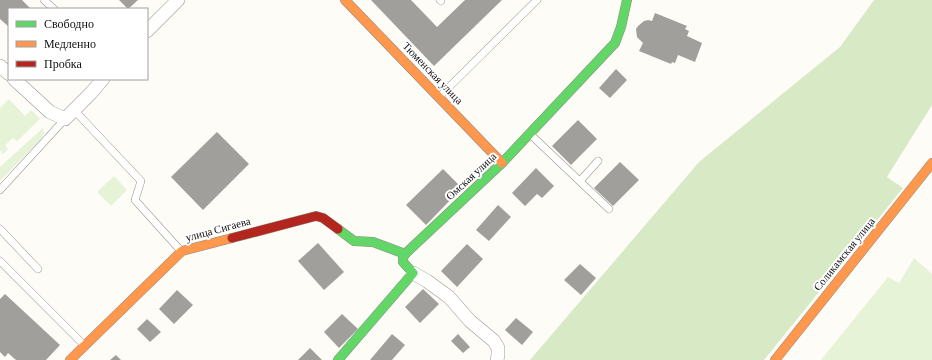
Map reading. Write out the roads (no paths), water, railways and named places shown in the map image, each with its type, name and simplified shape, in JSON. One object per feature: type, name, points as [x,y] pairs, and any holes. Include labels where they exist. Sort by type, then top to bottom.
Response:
[{"type":"street","points":[[148,29],[178,0]]},
{"type":"street","name":"Тюменская улица","points":[[345,0],[502,163]]},
{"type":"street","name":"Омская улица","points":[[405,254],[502,163],[615,43],[621,27],[627,0]]},
{"type":"street","points":[[0,66],[8,73]]},
{"type":"street","points":[[15,80],[50,112],[69,114],[102,80]]},
{"type":"street","name":"Соликамская улица","points":[[775,360],[932,163]]},
{"type":"street","name":"улица Сигаева","points":[[70,360],[182,252],[320,216],[354,240],[373,242],[405,254]]},
{"type":"street","points":[[405,254],[403,262],[413,273],[449,297],[470,321],[494,341],[498,348],[497,360]]},
{"type":"street","points":[[338,360],[413,273]]},
{"type":"lane","points":[[44,0],[53,8]]},
{"type":"lane","points":[[439,97],[537,0]]},
{"type":"lane","points":[[0,190],[69,114],[141,181],[135,200],[182,252]]},
{"type":"lane","points":[[530,134],[609,209]]},
{"type":"lane","points":[[580,181],[598,161]]},
{"type":"lane","points":[[0,229],[38,269]]},
{"type":"lane","points":[[0,261],[84,346]]}]
